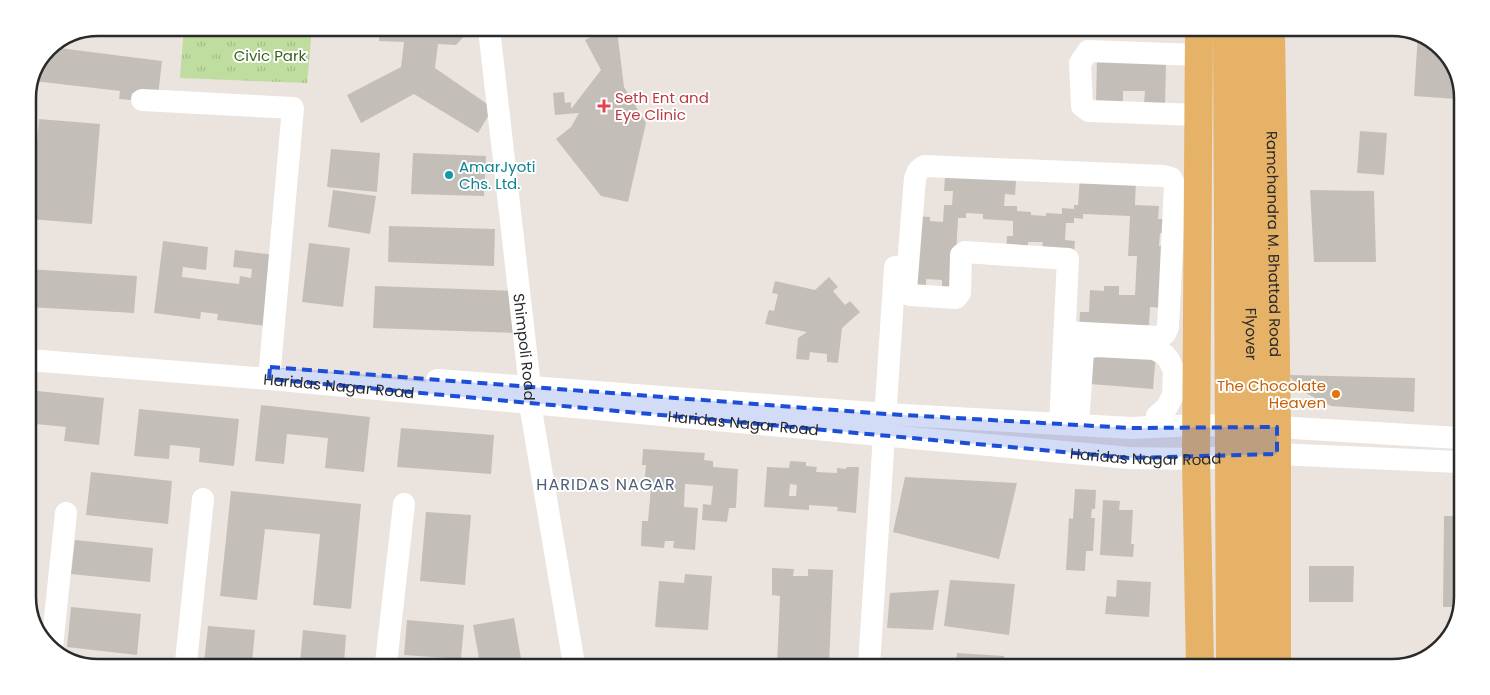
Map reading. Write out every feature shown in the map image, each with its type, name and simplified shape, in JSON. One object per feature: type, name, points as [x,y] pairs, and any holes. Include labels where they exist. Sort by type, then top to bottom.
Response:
[{"type":"main road","name":"Flyover","points":[[1227,36],[1230,659]]},
{"type":"main road","name":"Flyover","points":[[1250,36],[1255,659]]},
{"type":"main road","name":"Ramchandra M. Bhattad Road","points":[[1271,36],[1277,454],[1277,659]]},
{"type":"main road","points":[[1198,43],[1196,459],[1200,659]]},
{"type":"street","name":"Shimpoli Road","points":[[490,36],[530,395],[573,659]]},
{"type":"street","points":[[1198,43],[1088,51],[1080,63],[1082,106],[1089,111],[1198,116]]},
{"type":"street","points":[[142,100],[293,108],[270,373]]},
{"type":"street","points":[[1065,332],[1159,337],[1165,334],[1168,327],[1175,186],[1170,178],[1164,176],[924,166],[918,171],[906,290],[910,295],[956,298],[960,293],[961,255],[965,252],[1068,259],[1065,332],[1069,424]]},
{"type":"street","points":[[869,659],[897,222]]},
{"type":"street","points":[[1069,424],[1082,352],[1087,348],[1096,346],[1154,349],[1164,354],[1174,371],[1173,395],[1167,407],[1157,416]]},
{"type":"street","name":"Haridas Nagar Road","points":[[36,348],[270,373],[885,425],[1129,458],[1196,459],[1277,454],[1454,462]]},
{"type":"street","name":"Haridas Nagar Road","points":[[36,360],[270,373]]},
{"type":"street","name":"Haridas Nagar Road","points":[[885,425],[1069,424],[1131,428],[1197,425],[1276,427],[1454,438]]},
{"type":"street","points":[[186,659],[203,499]]},
{"type":"street","points":[[386,659],[404,504]]},
{"type":"street","points":[[53,639],[66,513]]},
{"type":"highlighted area","points":[[270,367],[886,414],[1131,428],[1277,427],[1277,454],[1129,458],[269,379]]},
{"type":"green space","name":"Civic Park","points":[[183,36],[311,36],[307,83],[180,78]]},
{"type":"building","points":[[379,36],[464,36],[456,45],[438,44],[435,68],[493,108],[478,133],[414,94],[361,123],[347,95],[401,67],[404,42],[379,41]]},
{"type":"building","points":[[593,36],[618,36],[624,87],[646,123],[628,202],[601,196],[556,139],[571,127],[579,113],[555,115],[553,93],[564,92],[565,103],[571,102],[571,109],[601,70],[585,40]]},
{"type":"building","points":[[1417,42],[1436,54],[1445,67],[1452,82],[1454,99],[1414,96]]},
{"type":"building","points":[[62,48],[162,61],[158,96],[132,93],[131,100],[119,99],[120,91],[39,82],[54,54]]},
{"type":"building","points":[[1097,57],[1166,60],[1165,105],[1144,104],[1145,91],[1123,91],[1123,104],[1096,103]]},
{"type":"building","points":[[39,119],[100,124],[92,224],[36,219],[36,152]]},
{"type":"building","points":[[1360,131],[1387,133],[1384,175],[1357,173]]},
{"type":"building","points":[[331,149],[380,153],[377,192],[327,187]]},
{"type":"building","name":"AmarJyoti Chs. Ltd.","points":[[413,153],[486,156],[484,196],[411,194]]},
{"type":"building","points":[[1080,176],[1136,178],[1135,205],[1159,206],[1158,219],[1169,219],[1169,234],[1160,233],[1159,246],[1168,246],[1165,308],[1150,307],[1149,325],[1079,327],[1080,312],[1089,312],[1090,290],[1104,291],[1104,286],[1119,286],[1119,295],[1135,295],[1137,256],[1128,256],[1130,216],[1083,214],[1083,219],[1074,218],[1074,223],[1066,223],[1065,240],[1075,241],[1074,253],[1042,248],[1043,242],[1028,242],[1028,247],[1006,250],[1007,236],[1013,236],[1013,221],[983,219],[983,214],[966,213],[966,218],[958,218],[954,292],[942,292],[942,280],[926,279],[926,291],[910,290],[914,216],[930,217],[930,221],[943,222],[944,205],[952,205],[953,191],[944,191],[945,177],[1016,180],[1015,195],[1005,194],[1004,206],[1017,206],[1017,211],[1031,212],[1031,215],[1046,216],[1046,213],[1062,214],[1062,208],[1074,209],[1074,205],[1078,205]]},
{"type":"building","points":[[333,190],[376,196],[370,234],[328,227]]},
{"type":"building","points":[[1310,190],[1374,191],[1376,262],[1314,262]]},
{"type":"building","points":[[389,226],[495,229],[494,266],[388,262]]},
{"type":"building","points":[[163,241],[208,247],[206,270],[183,267],[182,277],[239,284],[240,276],[251,278],[252,269],[233,267],[235,250],[275,255],[266,326],[217,320],[218,314],[201,312],[200,319],[154,313]]},
{"type":"building","points":[[309,243],[350,248],[343,307],[302,302]]},
{"type":"building","points":[[36,270],[137,276],[134,313],[36,307]]},
{"type":"building","points":[[829,277],[838,287],[833,291],[845,305],[850,301],[860,312],[842,328],[838,363],[827,362],[827,354],[810,352],[809,360],[796,359],[798,338],[807,332],[765,324],[769,310],[774,311],[778,294],[772,293],[775,281],[815,290]]},
{"type":"building","points":[[375,286],[516,291],[515,333],[373,328]]},
{"type":"building","points":[[1092,350],[1156,354],[1153,389],[1090,384]]},
{"type":"building","points":[[1289,375],[1415,378],[1414,412],[1331,406],[1300,390]]},
{"type":"building","points":[[36,391],[104,398],[99,445],[64,441],[66,427],[36,424]]},
{"type":"building","points":[[261,405],[370,417],[364,472],[325,468],[328,438],[287,434],[284,464],[255,461]]},
{"type":"building","points":[[139,409],[239,419],[234,466],[199,462],[200,448],[170,445],[169,459],[134,456]]},
{"type":"building","points":[[401,428],[494,435],[491,474],[397,467]]},
{"type":"building","points":[[643,449],[705,453],[704,460],[713,461],[713,467],[738,469],[736,508],[729,508],[727,522],[702,520],[703,504],[711,505],[713,486],[685,484],[684,507],[698,508],[695,550],[673,548],[674,541],[665,541],[664,548],[641,546],[642,521],[648,521],[651,487],[644,486],[646,465],[642,465]]},
{"type":"building","points":[[790,461],[806,462],[806,466],[817,467],[816,472],[837,473],[837,468],[859,467],[856,513],[837,511],[838,507],[809,505],[809,510],[764,507],[767,467],[789,468]],"holes":[[[790,484],[797,485],[796,496],[789,496]]]},
{"type":"building","points":[[91,472],[172,481],[168,524],[86,515]]},
{"type":"building","points":[[905,477],[1017,483],[999,559],[893,532]]},
{"type":"building","points":[[1075,489],[1096,490],[1095,509],[1092,509],[1091,518],[1095,518],[1093,551],[1086,551],[1085,571],[1066,570],[1069,518],[1073,519]]},
{"type":"building","points":[[231,491],[361,504],[351,609],[313,605],[320,534],[265,529],[257,600],[220,596]]},
{"type":"building","points":[[1103,500],[1120,501],[1119,510],[1133,510],[1131,544],[1134,544],[1133,557],[1100,555]]},
{"type":"building","points":[[426,512],[471,515],[465,585],[420,581]]},
{"type":"building","points":[[1444,516],[1454,516],[1453,607],[1443,607]]},
{"type":"building","points":[[75,540],[153,548],[150,582],[71,574]]},
{"type":"building","points":[[1309,566],[1354,566],[1353,602],[1309,602]]},
{"type":"building","points":[[772,568],[794,569],[793,576],[808,576],[808,569],[833,570],[829,659],[777,659],[780,596],[772,595]]},
{"type":"building","points":[[685,574],[712,576],[708,630],[655,627],[659,581],[684,583]]},
{"type":"building","points":[[950,580],[1015,584],[1009,635],[944,626]]},
{"type":"building","points":[[1117,580],[1151,582],[1149,617],[1105,614],[1107,596],[1116,597]]},
{"type":"building","points":[[939,590],[933,630],[887,628],[890,593]]},
{"type":"building","points":[[71,607],[141,614],[137,655],[67,647]]},
{"type":"building","points":[[514,618],[521,659],[479,659],[473,625]]},
{"type":"building","points":[[407,620],[464,625],[461,659],[404,655]]},
{"type":"building","points":[[208,626],[255,630],[252,659],[204,659]]},
{"type":"building","points":[[303,630],[346,635],[344,659],[300,659]]},
{"type":"building","points":[[957,653],[1004,656],[1004,659],[957,659]]},
{"type":"place","name":"Seth Ent and Eye Clinic","points":[[604,106]]},
{"type":"place","name":"AmarJyoti Chs. Ltd.","points":[[449,175]]},
{"type":"place","name":"The Chocolate Heaven","points":[[1336,394]]},
{"type":"district","name":"HARIDAS NAGAR","points":[[606,484]]}]
